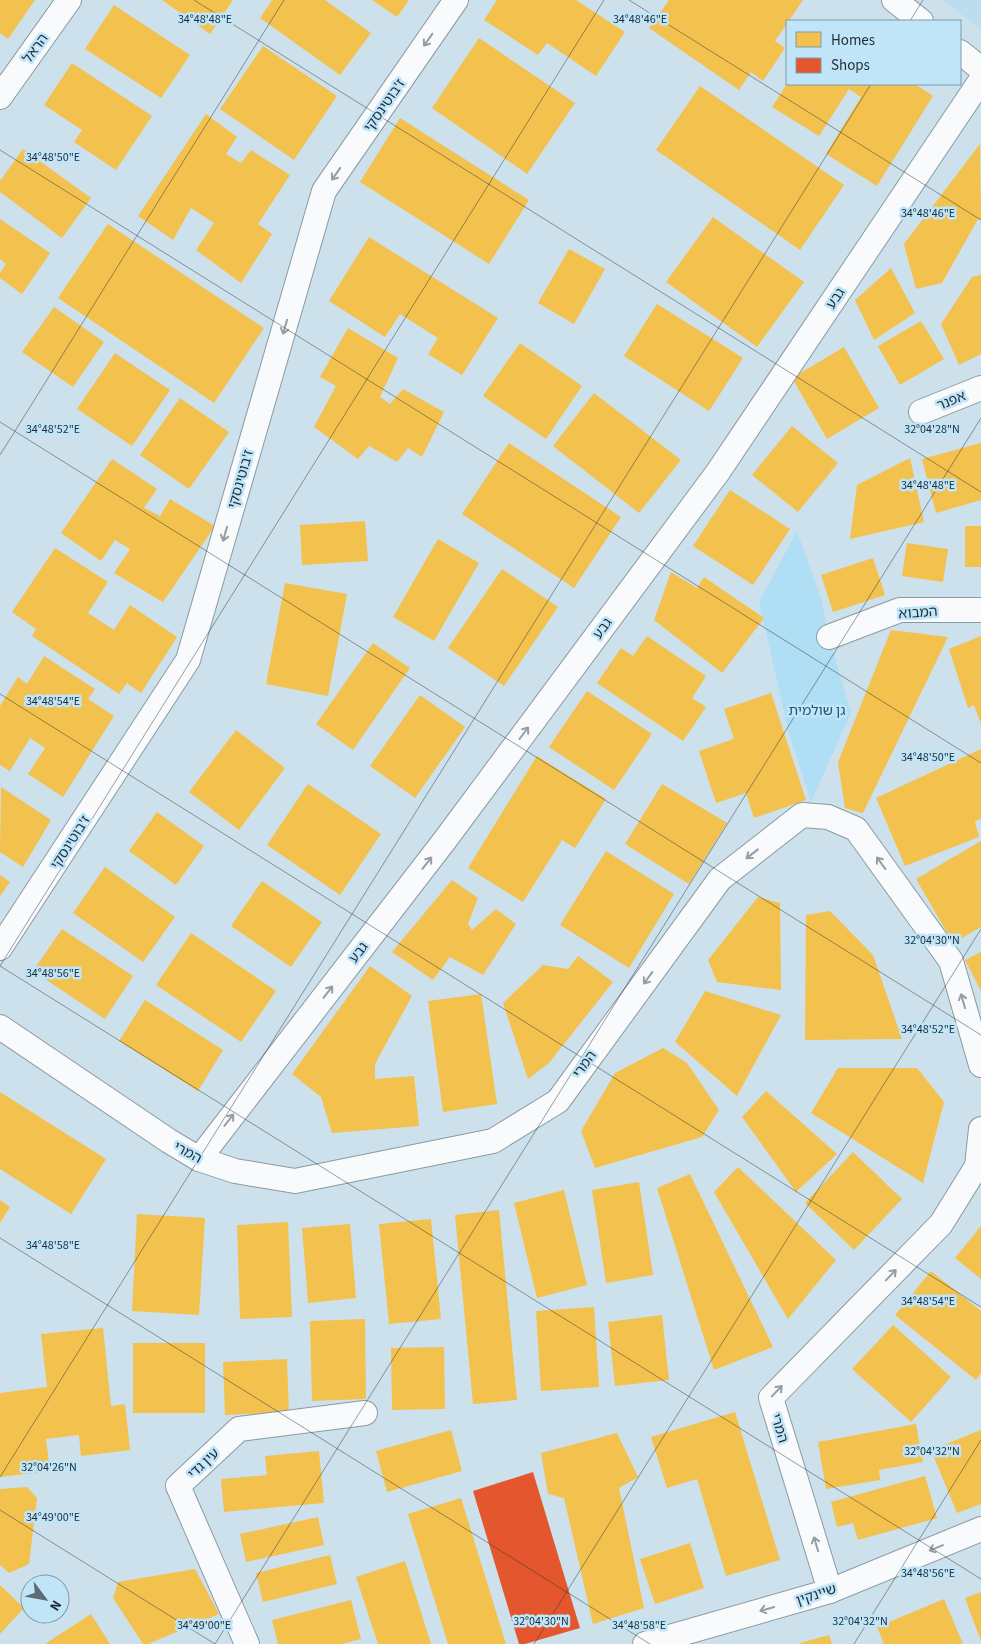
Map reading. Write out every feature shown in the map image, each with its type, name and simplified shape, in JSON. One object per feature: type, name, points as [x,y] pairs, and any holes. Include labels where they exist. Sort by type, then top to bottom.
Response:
[{"type":"street","name":"הראל","points":[[0,97],[69,0]]},
{"type":"street","name":"ז'בוטינסקי","points":[[0,948],[188,660],[324,192],[456,0]]},
{"type":"street","points":[[894,0],[920,20]]},
{"type":"street","points":[[961,53],[981,69]]},
{"type":"street","name":"גבע","points":[[199,1159],[445,840],[718,472],[981,80]]},
{"type":"street","name":"אפנר","points":[[921,412],[981,388]]},
{"type":"street","name":"המבוא","points":[[829,637],[900,610],[981,610]]},
{"type":"street","name":"המרי","points":[[0,1027],[161,1136],[199,1159],[235,1171],[295,1181],[493,1141],[558,1100],[720,879],[802,815],[828,818],[856,829],[951,961],[981,1065]]},
{"type":"street","name":"המרי","points":[[830,1591],[770,1398],[941,1224],[977,1166],[981,1129]]},
{"type":"street","name":"עין גדי","points":[[247,1644],[178,1486],[239,1429],[365,1413]]},
{"type":"street","name":"שיינקין","points":[[645,1644],[830,1591],[981,1529]]},
{"type":"shaded area","points":[[942,0],[981,0],[981,29]]},
{"type":"green space","name":"גן שולמית","points":[[797,531],[821,598],[829,637],[851,713],[811,802],[789,733],[759,602]]},
{"type":"building: Homes","points":[[0,0],[35,0],[8,39],[0,33]]},
{"type":"building: Homes","points":[[162,0],[233,0],[210,34]]},
{"type":"building: Homes","points":[[272,0],[325,0],[371,33],[340,75],[260,18]]},
{"type":"building: Homes","points":[[372,0],[409,0],[397,17]]},
{"type":"building: Homes","points":[[497,0],[576,0],[625,32],[596,76],[547,43],[538,55],[484,20]]},
{"type":"building: Homes","points":[[669,0],[803,0],[789,20],[786,20],[786,25],[775,41],[785,48],[763,81],[751,72],[739,90],[649,28]]},
{"type":"building: Homes","points":[[114,5],[190,55],[161,98],[85,49]]},
{"type":"building: Homes","points":[[479,38],[575,103],[527,174],[432,108]]},
{"type":"building: Homes","points":[[263,46],[337,96],[294,160],[220,109]]},
{"type":"building: Homes","points":[[72,63],[152,116],[116,170],[74,142],[82,130],[44,105]]},
{"type":"building: Homes","points":[[786,85],[916,85],[933,96],[877,186],[826,154],[861,97],[849,89],[819,136],[772,107]]},
{"type":"building: Homes","points":[[700,86],[844,185],[800,250],[656,150]]},
{"type":"building: Homes","points":[[206,114],[237,137],[226,154],[241,163],[251,150],[290,175],[258,224],[272,234],[241,283],[196,250],[214,223],[191,208],[173,240],[138,216]]},
{"type":"building: Homes","points":[[400,118],[529,200],[489,264],[360,182]]},
{"type":"building: Homes","points":[[980,144],[981,220],[978,219],[942,283],[916,289],[904,244]]},
{"type":"building: Homes","points":[[23,149],[91,198],[62,238],[0,192],[0,181]]},
{"type":"building: Homes","points":[[713,217],[804,282],[757,347],[666,282]]},
{"type":"building: Homes","points":[[0,219],[50,253],[22,294],[0,278],[0,273],[6,264],[0,259]]},
{"type":"building: Homes","points":[[108,224],[264,328],[214,403],[58,298]]},
{"type":"building: Homes","points":[[369,237],[498,318],[462,375],[428,354],[438,338],[400,314],[385,337],[329,301]]},
{"type":"building: Homes","points":[[569,249],[605,269],[574,324],[538,303]]},
{"type":"building: Homes","points":[[891,268],[915,313],[874,340],[855,300]]},
{"type":"building: Homes","points":[[981,275],[981,354],[959,365],[941,324],[972,277]]},
{"type":"building: Homes","points":[[657,304],[743,358],[709,411],[624,356]]},
{"type":"building: Homes","points":[[54,307],[104,342],[73,387],[22,352]]},
{"type":"building: Homes","points":[[921,321],[944,359],[900,385],[878,346]]},
{"type":"building: Homes","points":[[348,328],[398,358],[380,397],[390,404],[403,389],[444,412],[422,457],[408,448],[397,462],[369,446],[358,459],[314,427],[336,386],[320,377]]},
{"type":"building: Homes","points":[[520,343],[582,386],[546,439],[483,396]]},
{"type":"building: Homes","points":[[844,347],[879,408],[827,439],[792,378]]},
{"type":"building: Homes","points":[[115,353],[170,390],[132,446],[77,409]]},
{"type":"building: Homes","points":[[594,393],[681,460],[639,513],[553,446]]},
{"type":"building: Homes","points":[[180,398],[229,432],[189,489],[140,455]]},
{"type":"building: Homes","points":[[792,426],[838,463],[798,512],[752,475]]},
{"type":"building: Homes","points":[[509,443],[621,517],[574,588],[462,514]]},
{"type":"building: Homes","points":[[981,443],[981,500],[936,513],[922,459]]},
{"type":"building: Homes","points":[[910,458],[924,522],[850,539],[857,485]]},
{"type":"building: Homes","points":[[112,459],[157,489],[144,508],[160,516],[170,499],[215,526],[163,602],[114,573],[130,549],[115,540],[101,561],[61,533]]},
{"type":"building: Homes","points":[[730,490],[790,529],[753,585],[693,546]]},
{"type":"building: Homes","points":[[365,521],[368,561],[302,565],[300,525]]},
{"type":"building: Homes","points":[[965,526],[981,526],[981,567],[965,567]]},
{"type":"building: Homes","points":[[438,539],[479,563],[434,641],[393,617]]},
{"type":"building: Homes","points":[[907,543],[948,549],[943,582],[902,576]]},
{"type":"building: Homes","points":[[55,548],[108,582],[88,613],[114,630],[130,605],[177,637],[141,693],[127,683],[119,694],[32,636],[36,629],[12,612]]},
{"type":"building: Homes","points":[[873,558],[885,595],[833,612],[821,575]]},
{"type":"building: Homes","points":[[502,569],[558,607],[504,686],[448,648]]},
{"type":"building: Homes","points":[[671,572],[697,588],[704,577],[764,618],[722,673],[654,620]]},
{"type":"building: Homes","points":[[285,583],[347,594],[328,696],[266,684]]},
{"type":"building: Homes","points":[[891,630],[948,637],[863,813],[845,808],[838,762]]},
{"type":"building: Homes","points":[[647,636],[706,676],[692,698],[706,707],[683,741],[597,683],[621,648],[633,656]]},
{"type":"building: Homes","points":[[981,636],[981,724],[974,705],[968,708],[949,649]]},
{"type":"building: Homes","points":[[373,643],[410,668],[353,750],[316,724]]},
{"type":"building: Homes","points":[[44,656],[95,689],[88,699],[114,716],[63,797],[28,774],[45,748],[30,738],[10,771],[0,765],[0,706],[18,677],[27,684]]},
{"type":"building: Homes","points":[[587,691],[652,734],[614,790],[549,747]]},
{"type":"building: Homes","points":[[771,693],[806,800],[754,818],[746,793],[716,803],[699,751],[734,739],[724,709]]},
{"type":"building: Homes","points":[[420,695],[465,727],[415,798],[370,766]]},
{"type":"building: Homes","points":[[236,730],[285,768],[239,830],[189,792]]},
{"type":"building: Homes","points":[[981,749],[981,819],[975,821],[979,837],[905,866],[876,798]]},
{"type":"building: Homes","points":[[537,756],[606,799],[575,848],[562,840],[523,902],[468,868]]},
{"type":"building: Homes","points":[[308,784],[381,834],[340,895],[267,845]]},
{"type":"building: Homes","points":[[662,784],[727,823],[689,884],[625,844]]},
{"type":"building: Homes","points":[[1,787],[51,820],[23,867],[0,852]]},
{"type":"building: Homes","points":[[157,812],[204,846],[176,885],[129,851]]},
{"type":"building: Homes","points":[[981,841],[981,927],[953,943],[916,879]]},
{"type":"building: Homes","points":[[606,851],[674,894],[629,968],[560,925]]},
{"type":"building: Homes","points":[[105,867],[175,917],[143,962],[73,913]]},
{"type":"building: Homes","points":[[0,875],[10,882],[0,896]]},
{"type":"building: Homes","points":[[452,880],[478,898],[468,924],[472,930],[496,909],[516,924],[483,975],[450,957],[433,980],[392,952]]},
{"type":"building: Homes","points":[[262,881],[322,922],[291,967],[231,926]]},
{"type":"building: Homes","points":[[758,897],[780,903],[781,990],[717,982],[708,960]]},
{"type":"building: Homes","points":[[830,911],[873,955],[902,1039],[805,1040],[806,915]]},
{"type":"building: Homes","points":[[62,929],[133,976],[105,1019],[33,971]]},
{"type":"building: Homes","points":[[191,933],[276,991],[241,1042],[156,985]]},
{"type":"building: Homes","points":[[981,952],[981,991],[965,960]]},
{"type":"building: Homes","points":[[578,956],[613,982],[549,1063],[528,1079],[503,1003],[543,965],[568,969]]},
{"type":"building: Homes","points":[[370,966],[412,996],[375,1064],[375,1079],[414,1076],[419,1126],[332,1133],[321,1097],[292,1074]]},
{"type":"building: Homes","points":[[705,991],[781,1015],[737,1096],[675,1042]]},
{"type":"building: Homes","points":[[481,994],[497,1104],[443,1112],[428,1001]]},
{"type":"building: Homes","points":[[145,1000],[223,1050],[198,1091],[119,1041]]},
{"type":"building: Homes","points":[[663,1048],[687,1063],[719,1110],[702,1137],[595,1168],[581,1131],[615,1073]]},
{"type":"building: Homes","points":[[838,1068],[917,1068],[944,1102],[923,1183],[811,1113]]},
{"type":"building: Homes","points":[[766,1091],[837,1154],[796,1192],[742,1117]]},
{"type":"building: Homes","points":[[0,1092],[106,1159],[71,1214],[0,1169]]},
{"type":"building: Homes","points":[[853,1152],[902,1199],[854,1250],[805,1203]]},
{"type":"building: Homes","points":[[738,1167],[836,1260],[788,1319],[714,1192]]},
{"type":"building: Homes","points":[[690,1174],[773,1347],[714,1370],[657,1188]]},
{"type":"building: Homes","points":[[639,1182],[653,1275],[606,1283],[592,1190]]},
{"type":"building: Homes","points":[[564,1190],[587,1285],[537,1298],[514,1203]]},
{"type":"building: Homes","points":[[0,1200],[10,1207],[0,1223]]},
{"type":"building: Homes","points":[[499,1210],[517,1400],[473,1404],[455,1215]]},
{"type":"building: Homes","points":[[137,1214],[205,1218],[199,1315],[132,1311]]},
{"type":"building: Homes","points":[[431,1219],[441,1319],[389,1324],[379,1224]]},
{"type":"building: Homes","points":[[288,1222],[292,1317],[240,1319],[237,1225]]},
{"type":"building: Homes","points":[[350,1224],[356,1298],[308,1303],[302,1228]]},
{"type":"building: Homes","points":[[981,1226],[981,1279],[955,1258]]},
{"type":"building: Homes","points":[[931,1271],[981,1311],[981,1373],[976,1380],[895,1315]]},
{"type":"building: Homes","points":[[594,1307],[599,1387],[541,1391],[536,1311]]},
{"type":"building: Homes","points":[[662,1315],[669,1380],[615,1386],[608,1322]]},
{"type":"building: Homes","points":[[365,1319],[366,1399],[312,1401],[310,1321]]},
{"type":"building: Homes","points":[[893,1325],[951,1377],[911,1422],[852,1369]]},
{"type":"building: Homes","points":[[103,1328],[111,1406],[125,1404],[130,1450],[81,1456],[79,1435],[46,1439],[50,1471],[0,1477],[0,1393],[47,1387],[41,1334]]},
{"type":"building: Homes","points":[[133,1343],[205,1343],[205,1413],[133,1413]]},
{"type":"building: Homes","points":[[444,1347],[445,1409],[392,1410],[391,1348]]},
{"type":"building: Homes","points":[[287,1359],[289,1412],[225,1415],[223,1362]]},
{"type":"building: Homes","points":[[735,1412],[780,1560],[726,1576],[697,1479],[667,1488],[651,1437]]},
{"type":"building: Homes","points":[[916,1424],[923,1462],[879,1470],[880,1480],[826,1489],[818,1442]]},
{"type":"building: Homes","points":[[451,1430],[462,1471],[387,1492],[376,1451]]},
{"type":"building: Homes","points":[[981,1430],[981,1504],[957,1513],[931,1450]]},
{"type":"building: Homes","points":[[617,1433],[638,1477],[619,1488],[644,1608],[593,1624],[564,1498],[548,1494],[541,1453]]},
{"type":"building: Homes","points":[[319,1451],[324,1503],[224,1512],[221,1479],[267,1475],[265,1456]]},
{"type":"building: Homes","points":[[925,1476],[937,1518],[858,1540],[853,1523],[837,1527],[831,1502]]},
{"type":"building: Homes","points":[[27,1487],[37,1498],[29,1564],[9,1573],[0,1565],[0,1489]]},
{"type":"building: Homes","points":[[461,1498],[506,1644],[448,1644],[408,1514]]},
{"type":"building: Homes","points":[[318,1517],[324,1545],[246,1562],[240,1534]]},
{"type":"building: Homes","points":[[690,1543],[704,1588],[655,1604],[640,1559]]},
{"type":"building: Homes","points":[[330,1555],[337,1584],[263,1602],[256,1573]]},
{"type":"building: Homes","points":[[405,1561],[431,1644],[378,1644],[356,1577]]},
{"type":"building: Homes","points":[[195,1569],[219,1614],[148,1644],[143,1644],[113,1598],[118,1582]]},
{"type":"building: Homes","points":[[0,1585],[20,1604],[20,1612],[0,1634]]},
{"type":"building: Homes","points":[[981,1592],[981,1641],[965,1598]]},
{"type":"building: Homes","points":[[944,1599],[963,1644],[884,1644],[877,1627]]},
{"type":"building: Homes","points":[[351,1600],[361,1639],[342,1644],[278,1644],[272,1620]]},
{"type":"building: Homes","points":[[91,1614],[110,1644],[45,1644]]},
{"type":"building: Homes","points":[[829,1635],[832,1644],[800,1644],[800,1643]]},
{"type":"building: Shops","points":[[533,1472],[580,1628],[525,1644],[519,1644],[473,1491]]}]
